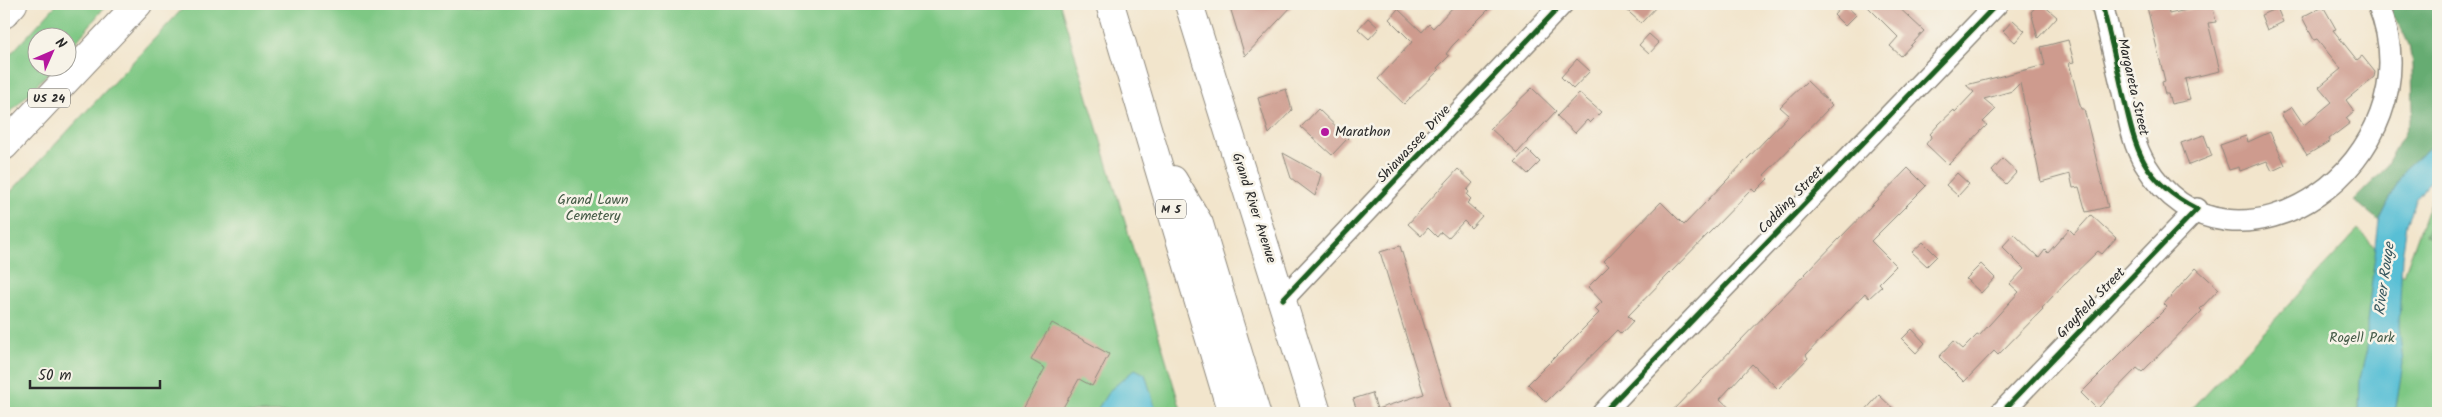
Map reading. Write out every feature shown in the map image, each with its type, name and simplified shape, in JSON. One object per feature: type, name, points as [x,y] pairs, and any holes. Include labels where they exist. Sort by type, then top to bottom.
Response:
[{"type":"main road","points":[[4,14],[13,4]]},
{"type":"main road","name":"US 24","points":[[4,146],[138,4]]},
{"type":"main road","name":"M 5","points":[[1110,4],[1232,413]]},
{"type":"main road","name":"Grand River Avenue","points":[[1189,4],[1317,413]]},
{"type":"main road","points":[[1152,147],[1200,224],[1256,413]]},
{"type":"street","name":"Shiawassee Drive","points":[[1282,299],[1562,4]]},
{"type":"street","name":"Margareta Street","points":[[2102,4],[2134,142],[2146,165],[2161,185],[2174,197],[2197,209]]},
{"type":"street","points":[[2378,4],[2398,32],[2409,72]]},
{"type":"street","name":"Codding Street","points":[[1603,413],[1985,7]]},
{"type":"street","points":[[2197,209],[2230,220],[2247,222],[2287,218],[2328,201],[2351,186],[2377,162]]},
{"type":"street","name":"Grayfield Street","points":[[2001,413],[2197,209]]},
{"type":"green space","points":[[57,4],[107,4],[78,40],[78,28],[35,28]]},
{"type":"green space","name":"Grand Lawn Cemetery","points":[[187,4],[1060,4],[1182,413],[4,413],[4,199]]},
{"type":"green space","points":[[2396,4],[2438,4],[2438,140],[2404,170],[2379,221],[2354,200],[2382,172],[2403,136],[2413,110],[2412,65],[2409,45],[2401,28],[2388,10]]},
{"type":"green space","points":[[28,35],[28,78],[43,78],[4,119],[4,61]]},
{"type":"green space","name":"Rogell Park","points":[[2438,189],[2438,413],[2188,413],[2358,230],[2404,275],[2433,194]]},
{"type":"green space","points":[[2438,213],[2438,243],[2425,235]]},
{"type":"water","name":"River Rouge","points":[[2438,140],[2438,170],[2417,198],[2407,223],[2402,257],[2399,325],[2403,363],[2395,413],[2359,413],[2360,378],[2367,349],[2367,322],[2379,221],[2404,170]]},
{"type":"water","points":[[1135,369],[1145,374],[1157,413],[1095,413],[1109,391]]},
{"type":"building","points":[[1229,4],[1294,4],[1245,56]]},
{"type":"building","points":[[1456,4],[1494,4],[1452,46],[1446,54],[1449,56],[1437,68],[1439,70],[1404,104],[1378,79],[1412,42],[1389,19],[1398,9],[1422,32],[1429,24],[1433,28]]},
{"type":"building","points":[[1620,4],[1659,4],[1641,23]]},
{"type":"building","points":[[1844,4],[1856,15],[1845,26],[1834,15]]},
{"type":"building","points":[[1865,4],[1895,4],[1924,31],[1901,56],[1890,46],[1898,37]]},
{"type":"building","points":[[2038,4],[2042,4],[2057,17],[2038,38],[2031,12]]},
{"type":"building","points":[[2167,4],[2169,14],[2212,4],[2216,22],[2208,23],[2220,71],[2185,79],[2190,100],[2171,104],[2168,94],[2165,94],[2162,82],[2165,81],[2147,7]]},
{"type":"building","points":[[2323,6],[2336,29],[2333,30],[2357,60],[2362,56],[2375,72],[2374,77],[2346,100],[2354,111],[2346,118],[2350,123],[2329,139],[2330,141],[2307,155],[2281,114],[2292,107],[2304,125],[2332,102],[2319,87],[2341,69],[2317,39],[2314,40],[2302,17]]},
{"type":"building","points":[[2277,8],[2283,22],[2267,30],[2261,15]]},
{"type":"building","points":[[1368,18],[1379,28],[1369,39],[1358,29]]},
{"type":"building","points":[[2013,20],[2025,31],[2015,42],[2003,31]]},
{"type":"building","points":[[1649,34],[1659,43],[1649,54],[1639,45]]},
{"type":"building","points":[[2068,40],[2074,62],[2069,63],[2081,109],[2084,109],[2108,207],[2086,212],[2079,187],[2073,188],[2070,174],[2041,182],[2020,83],[2012,91],[1984,99],[1996,109],[1983,122],[1987,125],[1948,165],[1926,144],[1932,136],[1930,134],[1939,124],[1954,110],[1955,112],[1974,92],[1966,85],[2045,65],[2041,47]]},
{"type":"building","points":[[1577,59],[1590,71],[1573,89],[1561,77]]},
{"type":"building","points":[[1807,81],[1832,105],[1764,175],[1768,179],[1755,192],[1752,189],[1628,316],[1633,321],[1621,334],[1617,330],[1546,402],[1528,384],[1599,313],[1595,309],[1602,302],[1588,287],[1609,266],[1604,261],[1661,202],[1684,225],[1789,115],[1780,107]]},
{"type":"building","points":[[1532,88],[1556,111],[1517,153],[1490,128]]},
{"type":"building","points":[[1286,89],[1292,110],[1269,134],[1258,98]]},
{"type":"building","points":[[1579,93],[1601,112],[1590,123],[1587,120],[1575,133],[1557,116]]},
{"type":"building","points":[[1318,109],[1348,138],[1332,155],[1301,127]]},
{"type":"building","points":[[2270,132],[2285,165],[2272,171],[2267,161],[2240,171],[2239,167],[2229,170],[2220,145],[2246,136],[2248,142]]},
{"type":"building","points":[[2204,135],[2212,156],[2189,165],[2181,143]]},
{"type":"building","points":[[1527,149],[1540,162],[1528,174],[1515,162]]},
{"type":"building","points":[[1283,153],[1321,174],[1315,196],[1291,178]]},
{"type":"building","points":[[2003,159],[2017,172],[2006,184],[1992,171]]},
{"type":"building","points":[[1908,168],[1926,186],[1871,241],[1896,266],[1879,283],[1882,286],[1869,298],[1865,293],[1806,355],[1808,358],[1778,389],[1752,364],[1720,399],[1735,413],[1670,413]]},
{"type":"building","points":[[1458,169],[1473,183],[1467,190],[1469,192],[1467,195],[1471,199],[1467,203],[1482,216],[1471,228],[1464,221],[1448,238],[1441,232],[1437,237],[1428,228],[1421,236],[1408,224]]},
{"type":"building","points":[[1957,173],[1969,184],[1958,196],[1946,185]]},
{"type":"building","points":[[2091,215],[2116,238],[2102,254],[2098,251],[2065,283],[2043,309],[1998,355],[1994,351],[1964,382],[1939,357],[1954,341],[1963,349],[1977,335],[1979,336],[2019,292],[2010,284],[2024,269],[2002,247],[2014,234],[2039,258],[2045,250],[2048,253],[2069,229],[2074,234]]},
{"type":"building","points":[[1923,242],[1937,256],[1927,266],[1912,252]]},
{"type":"building","points":[[1400,246],[1451,413],[1358,413],[1353,399],[1372,393],[1377,409],[1424,394],[1380,252]]},
{"type":"building","points":[[1981,264],[1995,278],[1981,293],[1966,279]]},
{"type":"building","points":[[2196,268],[2219,289],[2200,309],[2202,311],[2142,372],[2137,368],[2097,409],[2081,393],[2167,307],[2164,304]]},
{"type":"building","points":[[1052,323],[1109,354],[1092,386],[1079,379],[1060,413],[1021,413],[1045,368],[1031,360]]},
{"type":"building","points":[[1912,329],[1925,343],[1916,353],[1902,339]]},
{"type":"building","points":[[1879,395],[1898,413],[1863,413]]},
{"type":"cycle path","points":[[1283,299],[1562,4]]},
{"type":"cycle path","points":[[1603,413],[1997,4]]},
{"type":"cycle path","points":[[2001,413],[2197,209],[2178,198],[2163,186],[2152,174],[2136,145],[2102,4]]},
{"type":"place","name":"Marathon","points":[[1325,132]]}]
